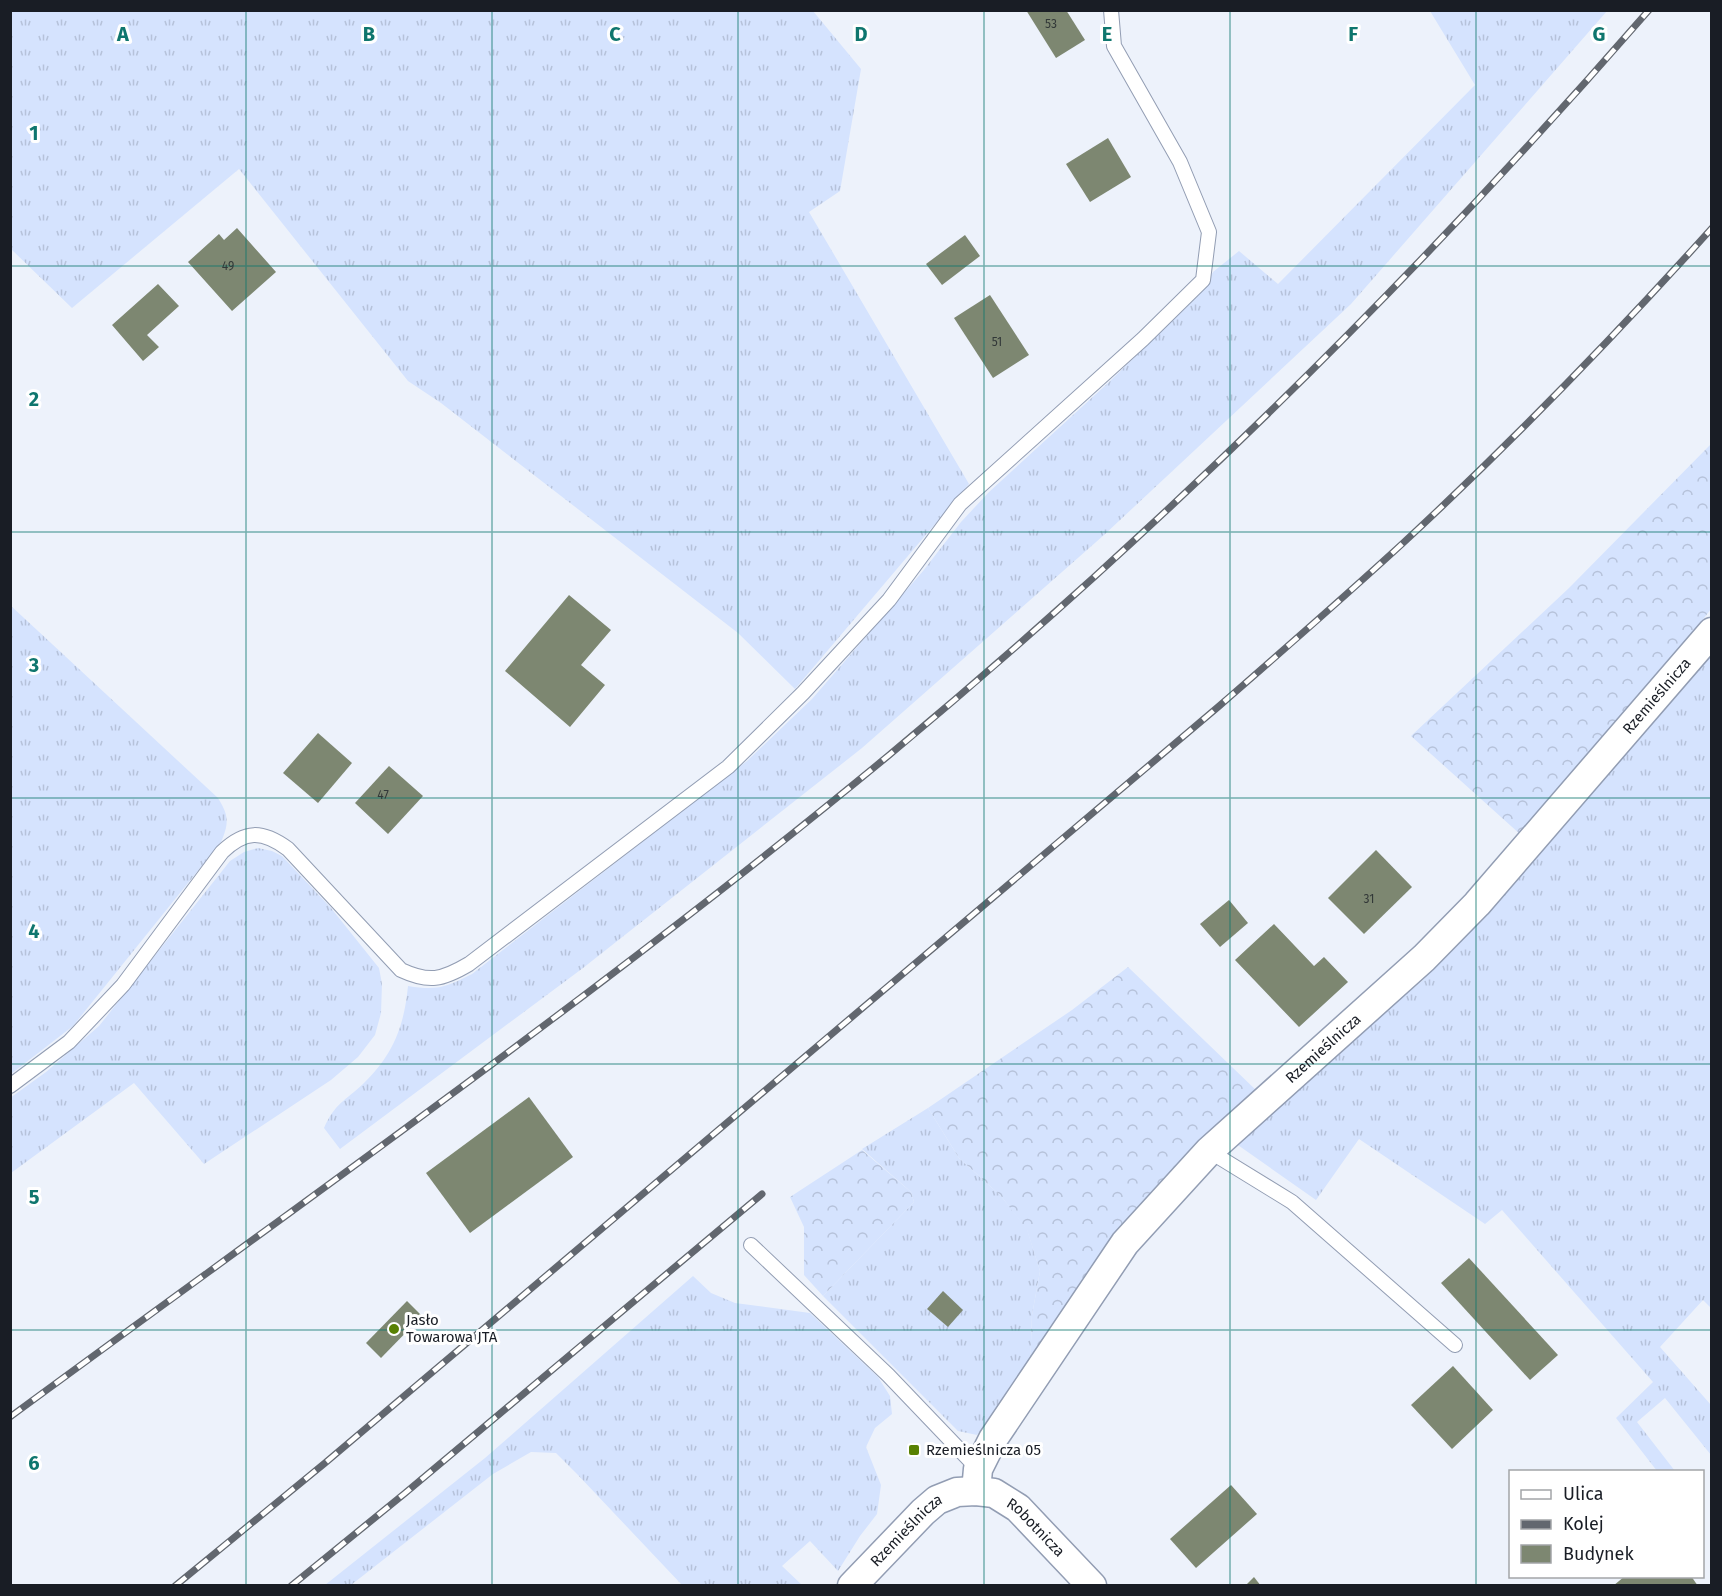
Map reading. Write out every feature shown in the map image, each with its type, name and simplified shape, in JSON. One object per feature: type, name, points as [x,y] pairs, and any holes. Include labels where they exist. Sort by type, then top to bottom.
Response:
[{"type":"street","name":"Rzemieślnicza","points":[[852,1586],[937,1500],[974,1484],[993,1439],[1125,1243],[1209,1151],[1424,958],[1477,904],[1712,632]]},
{"type":"street","name":"Robotnicza","points":[[974,1484],[1018,1508],[1092,1586]]},
{"type":"lane","points":[[10,1086],[69,1042],[123,985],[222,852],[244,836],[270,838],[288,849],[392,963],[400,970],[418,977],[436,979],[446,977],[469,964],[728,767],[803,693],[889,600],[960,504],[1143,339],[1203,280],[1209,232],[1180,162],[1114,46],[1110,10]]},
{"type":"lane","points":[[1209,1151],[1292,1202],[1455,1345]]},
{"type":"lane","points":[[751,1245],[888,1375],[974,1484]]},
{"type":"green space","points":[[10,11],[813,11],[861,69],[840,191],[809,212],[969,484],[795,689],[738,633],[441,403],[408,381],[239,169],[72,308],[11,249]]},
{"type":"green space","points":[[1430,11],[1607,11],[1351,304],[1104,535],[862,748],[583,968],[340,1149],[324,1128],[336,1108],[363,1084],[389,1051],[404,1015],[408,986],[442,987],[472,974],[747,761],[812,699],[989,492],[1108,383],[1199,295],[1213,272],[1239,251],[1278,284],[1475,85]]},
{"type":"green space","points":[[1711,444],[1711,609],[1664,670],[1521,835],[1411,736],[1569,588]]},
{"type":"green space","points":[[10,605],[218,798],[227,820],[221,842],[73,1026],[11,1074]]},
{"type":"green space","points":[[1711,650],[1711,1308],[1703,1300],[1660,1347],[1711,1405],[1711,1455],[1665,1398],[1637,1422],[1674,1470],[1656,1470],[1616,1418],[1653,1382],[1502,1210],[1485,1224],[1359,1139],[1316,1200],[1235,1143],[1422,981],[1515,880]]},
{"type":"green space","points":[[258,848],[282,856],[331,908],[379,968],[382,984],[381,1013],[375,1035],[358,1057],[331,1080],[204,1164],[134,1083],[11,1173],[10,1098],[46,1072],[99,1026],[230,861],[244,852]]},
{"type":"green space","points":[[1128,967],[1258,1092],[1030,1369],[1032,1315],[1040,1271],[1027,1230],[1001,1196],[959,1158],[928,1108],[1072,1010]]},
{"type":"green space","points":[[928,1108],[959,1158],[1001,1196],[1027,1229],[1040,1271],[1032,1315],[1030,1369],[977,1435],[958,1431],[823,1296],[914,1202],[911,1192],[862,1149]]},
{"type":"green space","points":[[862,1150],[911,1192],[914,1202],[823,1296],[804,1275],[804,1227],[790,1197]]},
{"type":"green space","points":[[693,1276],[711,1293],[735,1303],[810,1313],[878,1377],[890,1396],[892,1414],[875,1428],[866,1447],[881,1485],[877,1514],[838,1571],[810,1541],[782,1566],[802,1585],[682,1585],[556,1453],[531,1452],[493,1474],[351,1585],[325,1585],[485,1458]]},
{"type":"building","points":[[1026,10],[1066,10],[1085,40],[1056,58]]},
{"type":"building","points":[[1108,138],[1131,177],[1090,202],[1066,164]]},
{"type":"building","points":[[237,228],[276,272],[232,311],[188,262],[219,234],[224,240]]},
{"type":"building","points":[[965,235],[980,256],[942,285],[926,264]]},
{"type":"building","points":[[158,284],[179,306],[147,335],[159,347],[143,361],[112,325]]},
{"type":"building","points":[[990,295],[1029,355],[993,378],[954,318]]},
{"type":"building","points":[[569,595],[611,630],[581,665],[605,685],[570,727],[505,671]]},
{"type":"building","points":[[318,733],[352,763],[318,803],[283,773]]},
{"type":"building","points":[[389,766],[423,796],[388,834],[355,803]]},
{"type":"building","points":[[1376,850],[1412,887],[1364,934],[1328,898]]},
{"type":"building","points":[[1229,900],[1248,923],[1220,947],[1200,924]]},
{"type":"building","points":[[1274,924],[1314,966],[1324,957],[1348,982],[1299,1027],[1235,960]]},
{"type":"building","points":[[529,1097],[573,1157],[470,1233],[426,1173]]},
{"type":"building","points":[[1469,1258],[1558,1355],[1530,1380],[1441,1283]]},
{"type":"building","points":[[943,1291],[963,1310],[948,1327],[927,1309]]},
{"type":"building","name":"Jasło Towarowa JTA","points":[[407,1301],[422,1316],[381,1358],[366,1343]]},
{"type":"building","points":[[1453,1366],[1493,1410],[1452,1449],[1411,1405]]},
{"type":"building","points":[[1231,1485],[1257,1514],[1196,1568],[1170,1539]]},
{"type":"building","points":[[1254,1577],[1261,1586],[1245,1586]]},
{"type":"building","points":[[1623,1578],[1692,1578],[1698,1586],[1613,1586]]},
{"type":"railway","points":[[10,1417],[454,1092],[673,927],[888,756],[990,670],[1187,491],[1378,304],[1561,110],[1649,10]]},
{"type":"railway","points":[[175,1586],[325,1463],[1311,626],[1402,544],[1522,429],[1712,228]]},
{"type":"railway","points":[[291,1586],[762,1194]]},
{"type":"place","name":"Jasło Towarowa JTA","points":[[394,1329]]},
{"type":"place","name":"Rzemieślnicza 05","points":[[914,1450]]}]
